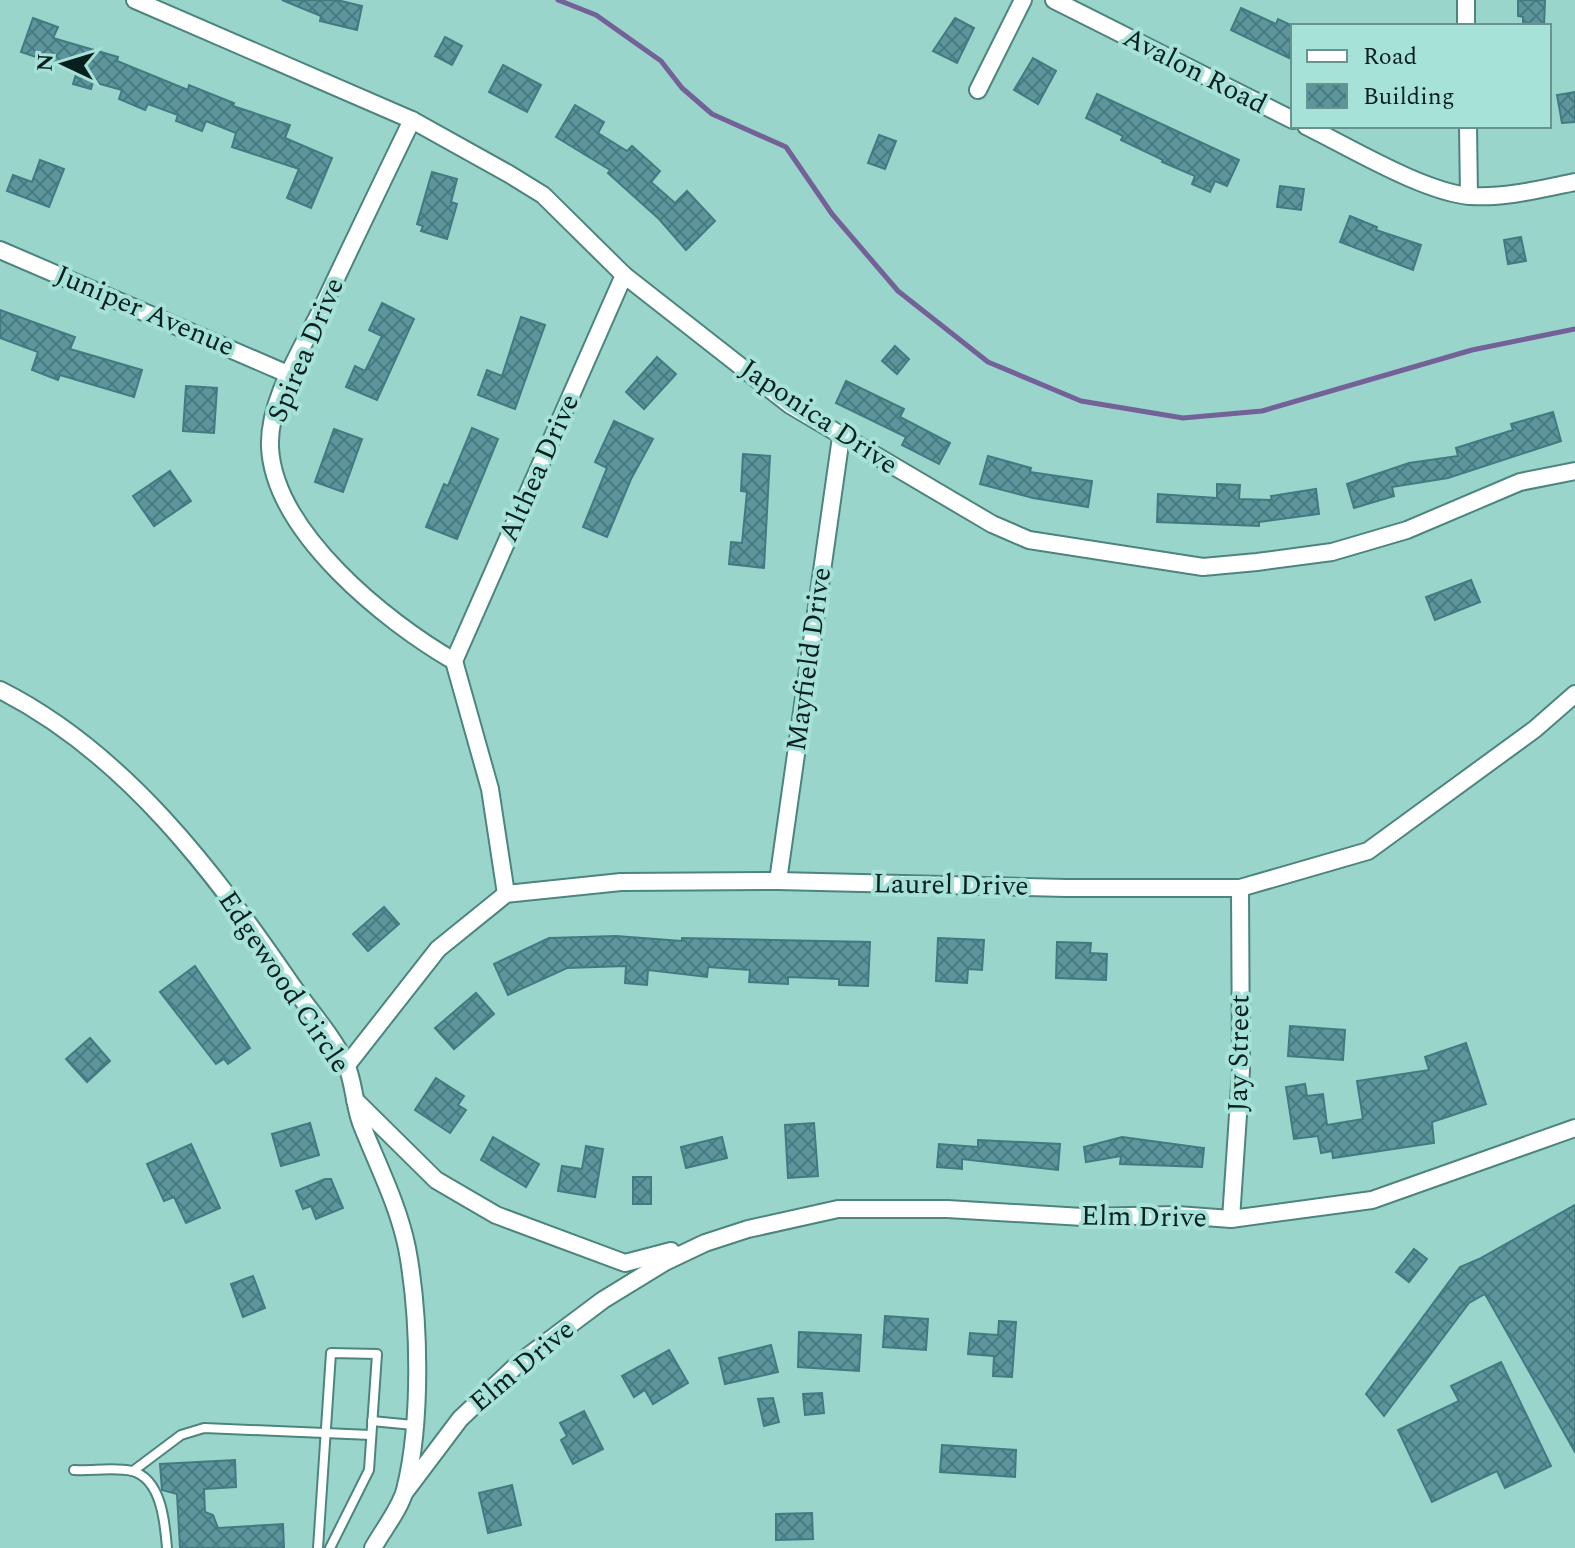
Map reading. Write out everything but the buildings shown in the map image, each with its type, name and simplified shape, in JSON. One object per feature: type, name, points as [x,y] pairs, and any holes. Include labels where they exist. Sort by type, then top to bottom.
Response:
[{"type":"street","name":"Japonica Drive","points":[[135,0],[412,120],[543,195],[624,275],[790,405],[992,524],[1029,540],[1203,567],[1332,552],[1407,530],[1520,482],[1575,471]]},
{"type":"street","points":[[978,90],[1023,0]]},
{"type":"street","name":"Avalon Road","points":[[1054,0],[1291,119]]},
{"type":"street","points":[[1466,0],[1466,24]]},
{"type":"street","name":"Spirea Drive","points":[[412,120],[290,375],[272,424],[270,448],[276,482],[285,503],[320,549],[359,590],[414,638],[454,661]]},
{"type":"street","points":[[1310,128],[1436,187],[1469,196],[1524,192],[1575,182]]},
{"type":"street","points":[[1468,128],[1469,196]]},
{"type":"street","name":"Juniper Avenue","points":[[0,250],[290,375]]},
{"type":"street","name":"Althea Drive","points":[[454,661],[624,275]]},
{"type":"street","name":"Mayfield Drive","points":[[778,881],[841,437]]},
{"type":"street","points":[[347,1065],[438,949],[506,894],[490,789],[454,661]]},
{"type":"street","name":"Edgewood Circle","points":[[0,690],[68,731],[111,768],[175,832],[233,900],[347,1065],[354,1099],[383,1172],[407,1247],[417,1369],[405,1492],[373,1548]]},
{"type":"street","name":"Laurel Drive","points":[[506,894],[621,882],[778,881],[1240,888],[1368,851],[1535,729],[1575,694]]},
{"type":"street","name":"Jay Street","points":[[1231,1219],[1241,1070],[1240,888]]},
{"type":"street","name":"Elm Drive","points":[[354,1099],[436,1180],[496,1215],[625,1263],[793,1216],[838,1209],[947,1209],[1083,1217],[1177,1215],[1231,1219],[1372,1200],[1575,1128]]},
{"type":"street","name":"Elm Drive","points":[[405,1492],[460,1419],[519,1363],[603,1300],[705,1243]]},
{"type":"lane","points":[[318,1548],[331,1353],[377,1354],[369,1470],[330,1548]]},
{"type":"lane","points":[[372,1421],[413,1425]]},
{"type":"lane","points":[[133,1471],[181,1435],[204,1428],[371,1435]]},
{"type":"lane","points":[[74,1470],[133,1471],[144,1479],[163,1510],[167,1548]]},
{"type":"waterway","points":[[558,0],[596,15],[661,61],[682,88],[712,114],[786,147],[832,214],[898,291],[988,362],[1081,401],[1183,418],[1262,411],[1472,350],[1575,329]]}]
